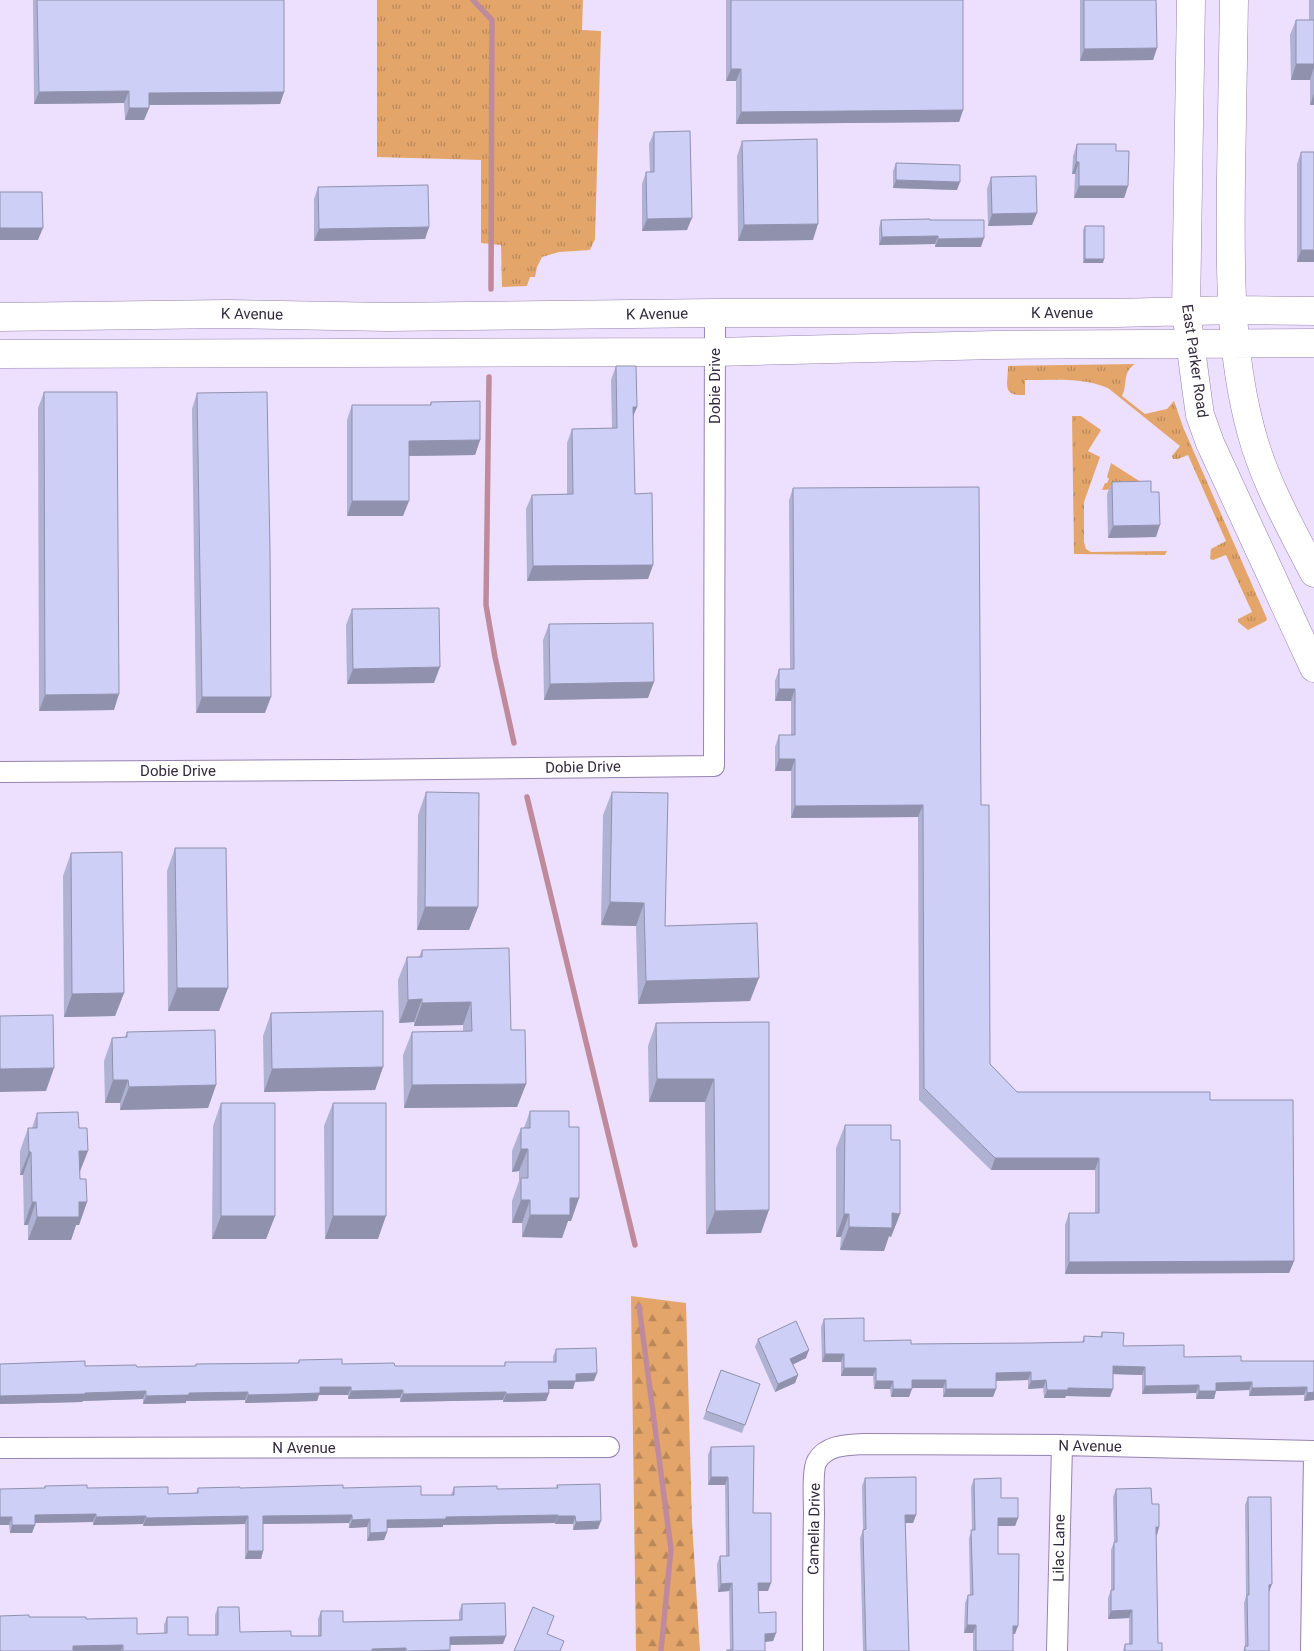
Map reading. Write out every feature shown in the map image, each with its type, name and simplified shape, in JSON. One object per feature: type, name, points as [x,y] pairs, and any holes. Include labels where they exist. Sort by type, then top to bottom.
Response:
[{"type":"main road","name":"East Parker Road","points":[[1191,0],[1186,311],[1200,415],[1210,443],[1304,620],[1314,668]]},
{"type":"main road","points":[[1234,0],[1230,231],[1233,310],[1243,401],[1251,433],[1275,496],[1314,573]]},
{"type":"main road","name":"K Avenue","points":[[0,317],[227,314],[388,317],[715,313],[1314,311]]},
{"type":"main road","points":[[186,315],[186,353]]},
{"type":"main road","points":[[436,316],[437,353]]},
{"type":"main road","points":[[0,354],[715,352],[1190,343],[1314,343]]},
{"type":"street","name":"Dobie Drive","points":[[0,772],[714,766],[715,313]]},
{"type":"street","name":"N Avenue","points":[[865,1444],[1062,1445],[1314,1451]]},
{"type":"street","name":"Camelia Drive","points":[[813,1651],[814,1491],[816,1462],[822,1454],[833,1448],[865,1444]]},
{"type":"street","name":"Lilac Lane","points":[[1057,1651],[1062,1445]]},
{"type":"street","name":"N Avenue","points":[[0,1448],[609,1447]]},
{"type":"street","points":[[1311,1651],[1314,1456]]},
{"type":"green space","points":[[377,0],[583,0],[582,30],[601,31],[595,239],[590,250],[559,252],[542,257],[535,277],[530,277],[527,286],[502,287],[501,245],[481,243],[481,160],[377,157]]},
{"type":"green space","points":[[1135,364],[1128,371],[1122,396],[1145,414],[1167,409],[1174,401],[1183,427],[1267,619],[1248,630],[1238,622],[1238,619],[1252,612],[1226,555],[1213,560],[1210,559],[1211,549],[1226,541],[1188,455],[1173,459],[1172,456],[1180,446],[1108,388],[1098,384],[1068,380],[1025,380],[1025,395],[1012,394],[1007,388],[1008,366]]},
{"type":"green space","points":[[1072,416],[1081,416],[1101,430],[1088,451],[1100,457],[1084,502],[1084,542],[1086,549],[1091,552],[1167,551],[1165,555],[1074,554]]},
{"type":"green space","points":[[1111,463],[1144,484],[1102,490],[1109,479],[1107,477]]},
{"type":"green space","points":[[631,1296],[686,1303],[692,1523],[700,1651],[636,1651]]},
{"type":"building","points":[[37,0],[284,0],[284,92],[149,93],[149,108],[129,108],[129,91],[39,92]]},
{"type":"building","points":[[731,0],[963,0],[963,110],[741,112],[741,69],[731,69]]},
{"type":"building","points":[[1084,0],[1156,0],[1157,48],[1084,49]]},
{"type":"building","points":[[1296,20],[1314,20],[1314,64],[1296,64]]},
{"type":"building","points":[[690,131],[692,218],[647,219],[646,172],[654,172],[654,132]]},
{"type":"building","points":[[817,139],[818,224],[744,225],[742,141]]},
{"type":"building","points":[[1077,144],[1116,144],[1116,151],[1129,151],[1128,186],[1079,186],[1079,162],[1076,162]]},
{"type":"building","points":[[1301,152],[1314,152],[1314,250],[1301,250]]},
{"type":"building","points":[[896,163],[960,165],[960,182],[896,180]]},
{"type":"building","points":[[1036,176],[1037,213],[992,214],[991,177]]},
{"type":"building","points":[[428,185],[429,227],[319,229],[318,187]]},
{"type":"building","points":[[0,192],[42,192],[43,228],[0,228]]},
{"type":"building","points":[[881,220],[984,220],[984,238],[938,239],[938,236],[882,237]]},
{"type":"building","points":[[1085,226],[1104,226],[1104,259],[1085,259]]},
{"type":"building","points":[[616,366],[636,366],[637,407],[633,407],[635,494],[652,493],[653,565],[533,566],[532,495],[573,494],[572,429],[617,428]]},
{"type":"building","points":[[44,392],[117,392],[119,694],[45,695]]},
{"type":"building","points":[[267,392],[271,697],[202,697],[197,393]]},
{"type":"building","points":[[480,401],[480,440],[409,441],[409,501],[352,501],[352,405],[431,405],[431,402]]},
{"type":"building","points":[[1151,481],[1151,492],[1159,492],[1160,525],[1113,526],[1112,482]]},
{"type":"building","points":[[979,487],[981,805],[989,805],[990,1064],[1017,1092],[1210,1092],[1210,1100],[1293,1100],[1294,1261],[1069,1262],[1069,1213],[1099,1213],[1099,1158],[995,1158],[924,1088],[923,805],[795,806],[795,759],[779,759],[779,735],[795,735],[795,689],[779,689],[779,669],[794,669],[793,488]]},
{"type":"building","points":[[439,608],[440,667],[353,669],[352,609]]},
{"type":"building","points":[[653,623],[654,682],[550,684],[549,624]]},
{"type":"building","points":[[426,792],[479,793],[478,907],[425,907]]},
{"type":"building","points":[[612,792],[668,793],[665,926],[757,923],[759,978],[646,981],[644,903],[610,902]]},
{"type":"building","points":[[175,848],[226,848],[228,988],[177,988]]},
{"type":"building","points":[[122,852],[124,993],[72,994],[71,853]]},
{"type":"building","points":[[509,948],[511,1030],[525,1030],[526,1084],[412,1085],[412,1032],[472,1031],[471,1002],[422,1003],[422,999],[408,1000],[407,957],[422,957],[422,950]]},
{"type":"building","points":[[383,1011],[383,1067],[272,1069],[271,1013]]},
{"type":"building","points":[[53,1015],[54,1068],[0,1069],[0,1016]]},
{"type":"building","points":[[769,1022],[769,1210],[715,1211],[714,1079],[657,1079],[656,1023]]},
{"type":"building","points":[[215,1030],[216,1085],[129,1087],[128,1080],[113,1080],[112,1038],[127,1037],[127,1032]]},
{"type":"building","points":[[221,1103],[275,1103],[275,1216],[221,1216]]},
{"type":"building","points":[[333,1103],[386,1103],[386,1216],[333,1216]]},
{"type":"building","points":[[530,1111],[569,1111],[569,1127],[579,1127],[579,1198],[570,1198],[570,1215],[530,1215],[530,1200],[521,1200],[521,1178],[528,1178],[528,1149],[521,1149],[521,1128],[530,1128]]},
{"type":"building","points":[[78,1112],[79,1128],[87,1128],[88,1151],[79,1151],[80,1179],[86,1179],[87,1202],[79,1202],[79,1217],[37,1217],[36,1202],[32,1202],[31,1152],[29,1152],[28,1128],[37,1128],[37,1113]]},
{"type":"building","points":[[845,1125],[891,1125],[891,1140],[900,1140],[900,1214],[892,1213],[892,1228],[849,1227],[849,1214],[844,1214]]},
{"type":"building","points":[[864,1318],[864,1341],[911,1340],[911,1344],[1084,1342],[1084,1336],[1102,1337],[1102,1332],[1124,1333],[1123,1346],[1184,1345],[1184,1357],[1241,1356],[1241,1361],[1314,1361],[1314,1392],[1307,1393],[1307,1387],[1252,1388],[1252,1382],[1216,1383],[1216,1391],[1199,1391],[1199,1385],[1145,1386],[1145,1367],[1113,1366],[1113,1389],[1068,1388],[1068,1390],[1047,1390],[1046,1380],[1031,1381],[1031,1372],[996,1373],[996,1389],[946,1389],[946,1380],[912,1380],[912,1389],[893,1389],[893,1381],[876,1381],[876,1368],[844,1368],[844,1354],[825,1354],[824,1319]]},
{"type":"building","points":[[796,1321],[809,1350],[790,1359],[798,1375],[778,1384],[758,1339]]},
{"type":"building","points":[[596,1348],[597,1373],[576,1374],[576,1381],[548,1381],[549,1393],[403,1394],[403,1390],[351,1391],[351,1387],[320,1387],[320,1393],[291,1394],[248,1395],[248,1392],[146,1396],[146,1391],[0,1396],[0,1364],[85,1361],[85,1366],[136,1365],[137,1367],[196,1366],[196,1364],[299,1363],[299,1360],[342,1359],[342,1364],[394,1363],[395,1366],[505,1366],[505,1362],[556,1362],[556,1349]]},
{"type":"building","points":[[721,1370],[760,1384],[745,1425],[706,1411]]},
{"type":"building","points":[[754,1446],[753,1513],[771,1513],[771,1583],[758,1583],[759,1613],[776,1612],[776,1633],[765,1634],[765,1651],[727,1651],[733,1650],[732,1583],[721,1584],[720,1556],[729,1556],[728,1477],[711,1477],[711,1447]]},
{"type":"building","points":[[916,1477],[916,1515],[905,1515],[909,1651],[866,1651],[863,1530],[866,1529],[865,1478]]},
{"type":"building","points":[[1001,1478],[1001,1498],[1018,1498],[1018,1518],[998,1518],[998,1554],[1019,1554],[1018,1626],[1013,1626],[1013,1651],[976,1651],[976,1625],[967,1625],[968,1595],[973,1595],[971,1530],[975,1530],[974,1479]]},
{"type":"building","points":[[600,1484],[601,1521],[576,1522],[575,1516],[558,1515],[387,1520],[387,1532],[370,1533],[370,1519],[352,1520],[352,1515],[263,1516],[263,1551],[248,1551],[248,1516],[146,1518],[146,1516],[96,1517],[96,1514],[35,1515],[35,1525],[12,1525],[12,1517],[0,1517],[0,1489],[45,1488],[45,1486],[87,1485],[87,1488],[168,1487],[168,1494],[198,1493],[198,1488],[343,1485],[343,1488],[421,1486],[421,1495],[454,1495],[454,1487],[497,1486],[497,1489],[558,1488],[557,1485]]},
{"type":"building","points":[[1151,1488],[1152,1504],[1159,1504],[1159,1527],[1156,1527],[1158,1643],[1162,1643],[1162,1651],[1125,1651],[1125,1644],[1132,1644],[1132,1610],[1111,1611],[1111,1590],[1114,1590],[1114,1542],[1117,1542],[1116,1489]]},
{"type":"building","points":[[1248,1497],[1271,1497],[1272,1584],[1269,1585],[1269,1651],[1245,1651],[1245,1646],[1248,1646],[1247,1595],[1249,1595]]},
{"type":"building","points":[[505,1603],[506,1636],[450,1637],[450,1650],[406,1651],[406,1648],[372,1649],[372,1651],[123,1651],[123,1645],[73,1646],[73,1651],[0,1651],[0,1616],[29,1615],[29,1617],[86,1617],[86,1619],[137,1618],[137,1634],[167,1633],[167,1617],[188,1617],[188,1635],[218,1635],[218,1607],[239,1607],[240,1632],[291,1631],[291,1636],[321,1636],[321,1611],[343,1611],[343,1622],[462,1620],[462,1604]]},
{"type":"building","points":[[533,1607],[554,1616],[547,1634],[564,1641],[560,1651],[514,1651]]},
{"type":"waterway","points":[[473,0],[492,20],[491,289]]},
{"type":"waterway","points":[[489,377],[486,605],[495,657],[514,743]]},
{"type":"waterway","points":[[527,797],[635,1245]]},
{"type":"waterway","points":[[639,1306],[671,1549],[661,1651]]}]
